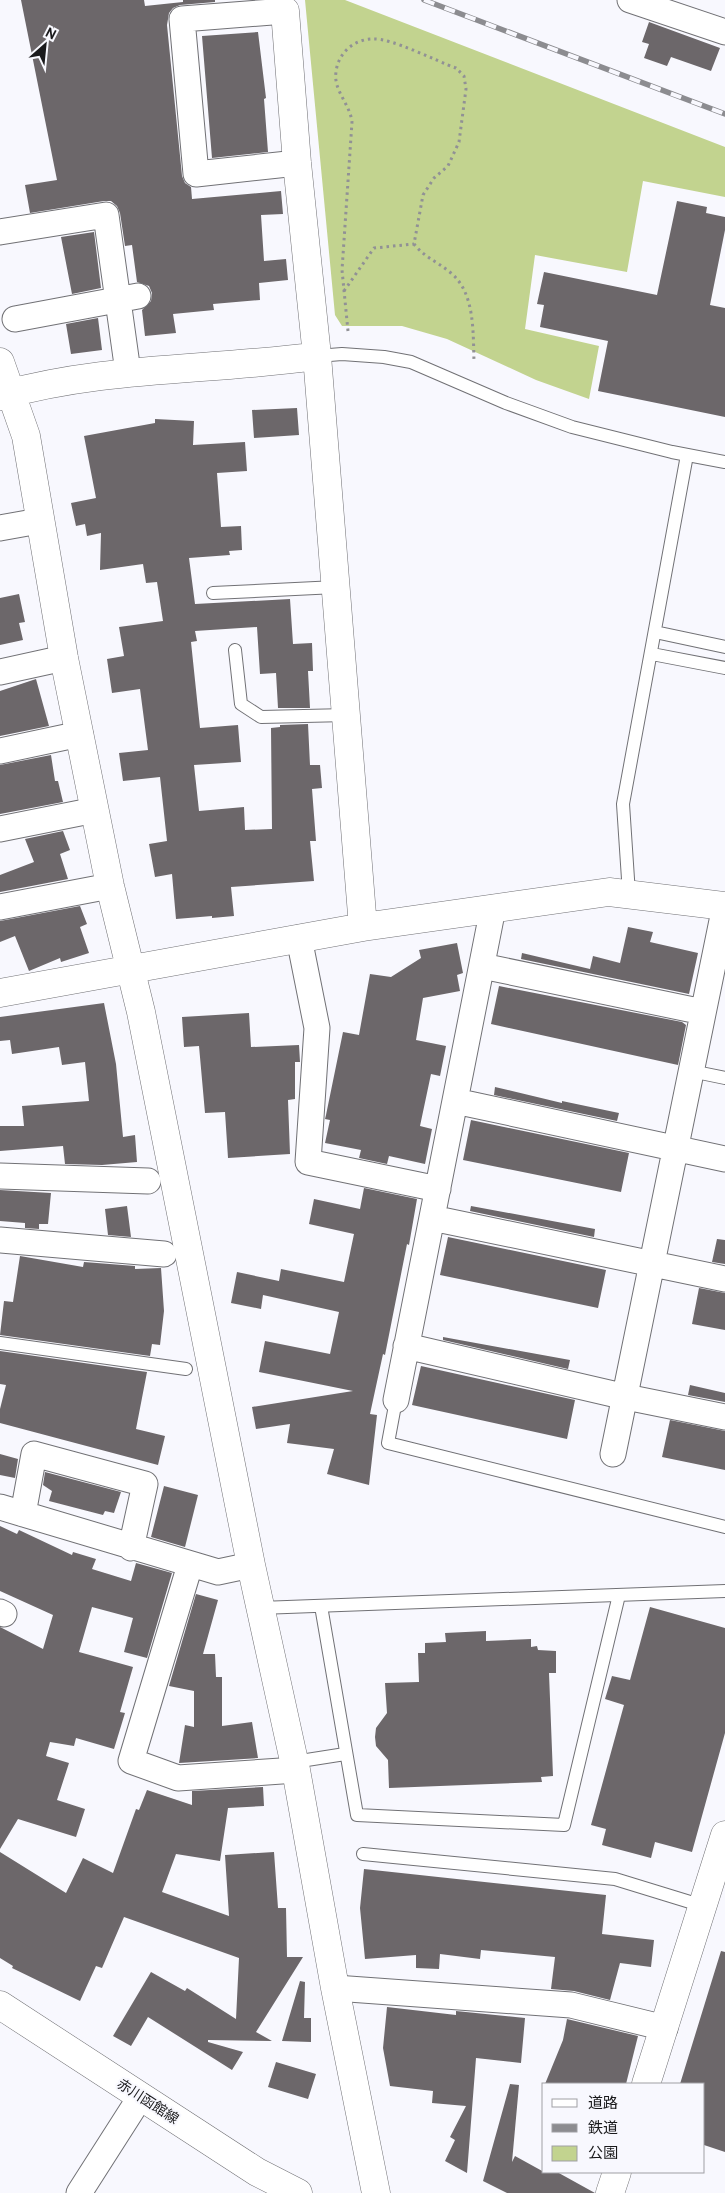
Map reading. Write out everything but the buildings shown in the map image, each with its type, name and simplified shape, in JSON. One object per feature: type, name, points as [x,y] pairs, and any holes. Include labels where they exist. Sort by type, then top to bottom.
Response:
[{"type":"street","points":[[630,0],[725,32]]},
{"type":"street","points":[[297,163],[196,174],[182,19],[285,11],[297,163],[317,356],[363,927]]},
{"type":"street","points":[[0,232],[106,215],[127,298],[128,372]]},
{"type":"street","points":[[16,319],[127,298]]},
{"type":"street","points":[[5,395],[53,384],[128,372],[317,356]]},
{"type":"street","points":[[0,362],[5,395],[26,436],[39,521],[64,658],[110,886],[145,1032],[251,1565],[295,1766],[335,1988],[376,2193]]},
{"type":"street","points":[[0,528],[39,521]]},
{"type":"street","points":[[0,672],[64,658]]},
{"type":"street","points":[[0,751],[80,734]]},
{"type":"street","points":[[0,829],[95,810]]},
{"type":"street","points":[[0,907],[110,886]]},
{"type":"street","points":[[0,993],[363,927],[609,892],[725,906],[720,957],[703,1012],[613,1454]]},
{"type":"street","points":[[396,1400],[493,908]]},
{"type":"street","points":[[299,938],[317,1028],[308,1162],[438,1189]]},
{"type":"street","points":[[482,966],[703,1012]]},
{"type":"street","points":[[455,1101],[725,1159]]},
{"type":"street","points":[[0,1176],[148,1181]]},
{"type":"street","points":[[432,1218],[725,1279]]},
{"type":"street","points":[[0,1240],[164,1254]]},
{"type":"street","points":[[406,1346],[626,1397],[725,1417]]},
{"type":"street","points":[[131,1548],[145,1484],[34,1454],[12,1510],[131,1548],[218,1572],[251,1565]]},
{"type":"street","points":[[190,1565],[130,1761],[178,1778],[295,1766]]},
{"type":"street","points":[[646,2083],[725,1835]]},
{"type":"street","points":[[335,1988],[571,2005],[665,2028]]},
{"type":"street","name":"赤川函館線","points":[[0,2005],[257,2172],[298,2193]]},
{"type":"street","points":[[79,2193],[140,2096]]},
{"type":"street","points":[[610,2193],[618,2173]]},
{"type":"lane","points":[[317,356],[342,354],[384,356],[411,362],[506,403],[572,427],[687,455],[725,462]]},
{"type":"lane","points":[[629,894],[623,804],[687,455]]},
{"type":"lane","points":[[213,594],[336,587]]},
{"type":"lane","points":[[655,632],[725,647]]},
{"type":"lane","points":[[235,650],[241,704],[261,717],[347,715]]},
{"type":"lane","points":[[652,654],[725,668]]},
{"type":"lane","points":[[691,1072],[725,1078]]},
{"type":"lane","points":[[0,1343],[186,1369]]},
{"type":"lane","points":[[396,1400],[388,1443],[725,1527]]},
{"type":"lane","points":[[260,1608],[725,1591]]},
{"type":"lane","points":[[320,1606],[357,1814],[564,1825],[619,1595]]},
{"type":"lane","points":[[295,1766],[345,1754]]},
{"type":"lane","points":[[363,1854],[615,1879],[703,1906]]},
{"type":"path","points":[[348,331],[342,270],[352,122],[350,110],[339,92],[336,73],[342,54],[355,43],[373,39],[389,42],[456,68],[464,76],[466,89],[459,142],[448,166],[434,178],[423,195],[414,244]]},
{"type":"path","points":[[344,291],[374,248],[414,244]]},
{"type":"path","points":[[414,244],[422,253],[453,274],[466,296],[472,319],[474,361]]},
{"type":"green space","points":[[305,0],[345,0],[725,147],[725,197],[643,181],[627,272],[535,255],[525,329],[599,346],[589,399],[536,380],[447,339],[402,326],[342,326],[335,315]]},
{"type":"railway","points":[[424,0],[725,114]]}]
